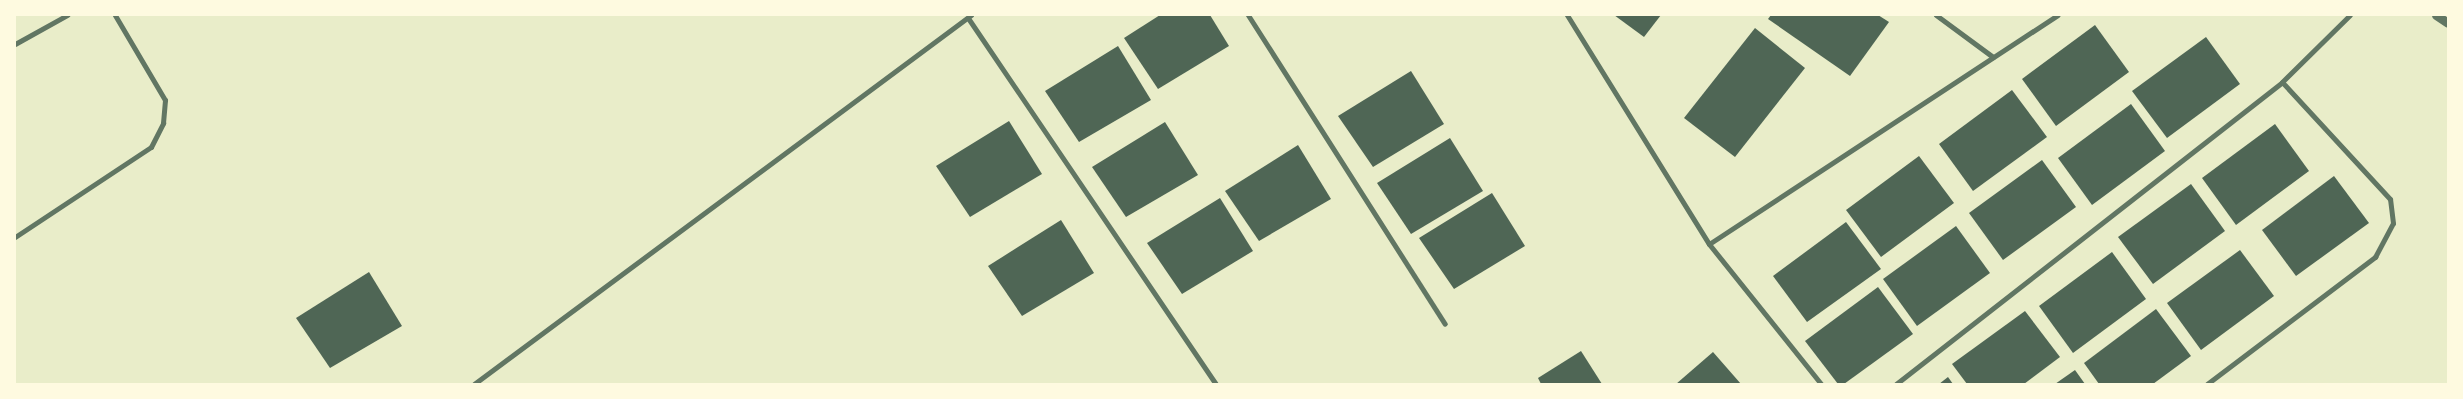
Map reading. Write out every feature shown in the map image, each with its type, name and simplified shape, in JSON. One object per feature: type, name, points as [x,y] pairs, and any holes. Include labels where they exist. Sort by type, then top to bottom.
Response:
[{"type":"street","points":[[15,44],[67,15]]},
{"type":"street","points":[[15,237],[151,147],[163,123],[165,100],[115,15]]},
{"type":"street","points":[[1248,15],[1445,324]]},
{"type":"street","points":[[1567,15],[1709,244],[1821,384]]},
{"type":"street","points":[[1936,15],[1993,57]]},
{"type":"street","points":[[1709,244],[2058,15]]},
{"type":"street","points":[[1896,384],[2282,82],[2350,15]]},
{"type":"street","points":[[2436,15],[2448,23]]},
{"type":"street","points":[[474,384],[969,16],[1216,384]]},
{"type":"street","points":[[2207,384],[2375,257],[2393,223],[2390,200],[2282,82]]},
{"type":"building","points":[[1160,15],[1210,15],[1229,46],[1158,89],[1124,38]]},
{"type":"building","points":[[1614,15],[1661,15],[1644,37]]},
{"type":"building","points":[[1771,15],[1878,15],[1889,22],[1850,76],[1768,19]]},
{"type":"building","points":[[2095,25],[2129,72],[2056,126],[2022,79]]},
{"type":"building","points":[[1755,28],[1805,68],[1735,157],[1684,118]]},
{"type":"building","points":[[2206,37],[2240,84],[2167,138],[2132,91]]},
{"type":"building","points":[[1118,46],[1151,100],[1079,142],[1045,91]]},
{"type":"building","points":[[1411,71],[1444,124],[1373,167],[1338,116]]},
{"type":"building","points":[[2012,90],[2047,137],[1973,191],[1939,144]]},
{"type":"building","points":[[2131,104],[2165,151],[2092,205],[2058,158]]},
{"type":"building","points":[[1009,121],[1042,174],[970,217],[936,166]]},
{"type":"building","points":[[1165,122],[1198,175],[1126,217],[1092,167]]},
{"type":"building","points":[[2275,124],[2309,171],[2236,225],[2202,178]]},
{"type":"building","points":[[1450,138],[1483,191],[1411,234],[1377,183]]},
{"type":"building","points":[[1298,145],[1331,199],[1259,241],[1225,191]]},
{"type":"building","points":[[1919,156],[1954,203],[1881,257],[1846,210]]},
{"type":"building","points":[[2042,160],[2076,207],[2003,260],[1969,213]]},
{"type":"building","points":[[2334,176],[2369,223],[2296,276],[2262,230]]},
{"type":"building","points":[[2191,184],[2225,231],[2153,284],[2118,237]]},
{"type":"building","points":[[1492,193],[1525,246],[1454,289],[1419,238]]},
{"type":"building","points":[[1220,198],[1253,251],[1182,294],[1147,243]]},
{"type":"building","points":[[1061,220],[1094,273],[1022,316],[988,266]]},
{"type":"building","points":[[1846,222],[1881,269],[1807,322],[1773,276]]},
{"type":"building","points":[[1956,226],[1990,273],[1917,326],[1883,279]]},
{"type":"building","points":[[2240,250],[2274,296],[2201,350],[2167,303]]},
{"type":"building","points":[[2112,252],[2146,299],[2073,353],[2039,306]]},
{"type":"building","points":[[369,272],[402,326],[330,368],[296,318]]},
{"type":"building","points":[[1878,287],[1913,334],[1844,384],[1838,384],[1805,341]]},
{"type":"building","points":[[2156,309],[2191,356],[2153,384],[2099,384],[2084,363]]},
{"type":"building","points":[[2025,311],[2060,357],[2024,384],[1967,384],[1952,364]]},
{"type":"building","points":[[1581,351],[1602,384],[1541,384],[1538,378]]},
{"type":"building","points":[[1713,352],[1741,384],[1676,384]]},
{"type":"building","points":[[2075,370],[2085,384],[2055,384]]},
{"type":"building","points":[[1948,377],[1953,384],[1939,384]]}]
